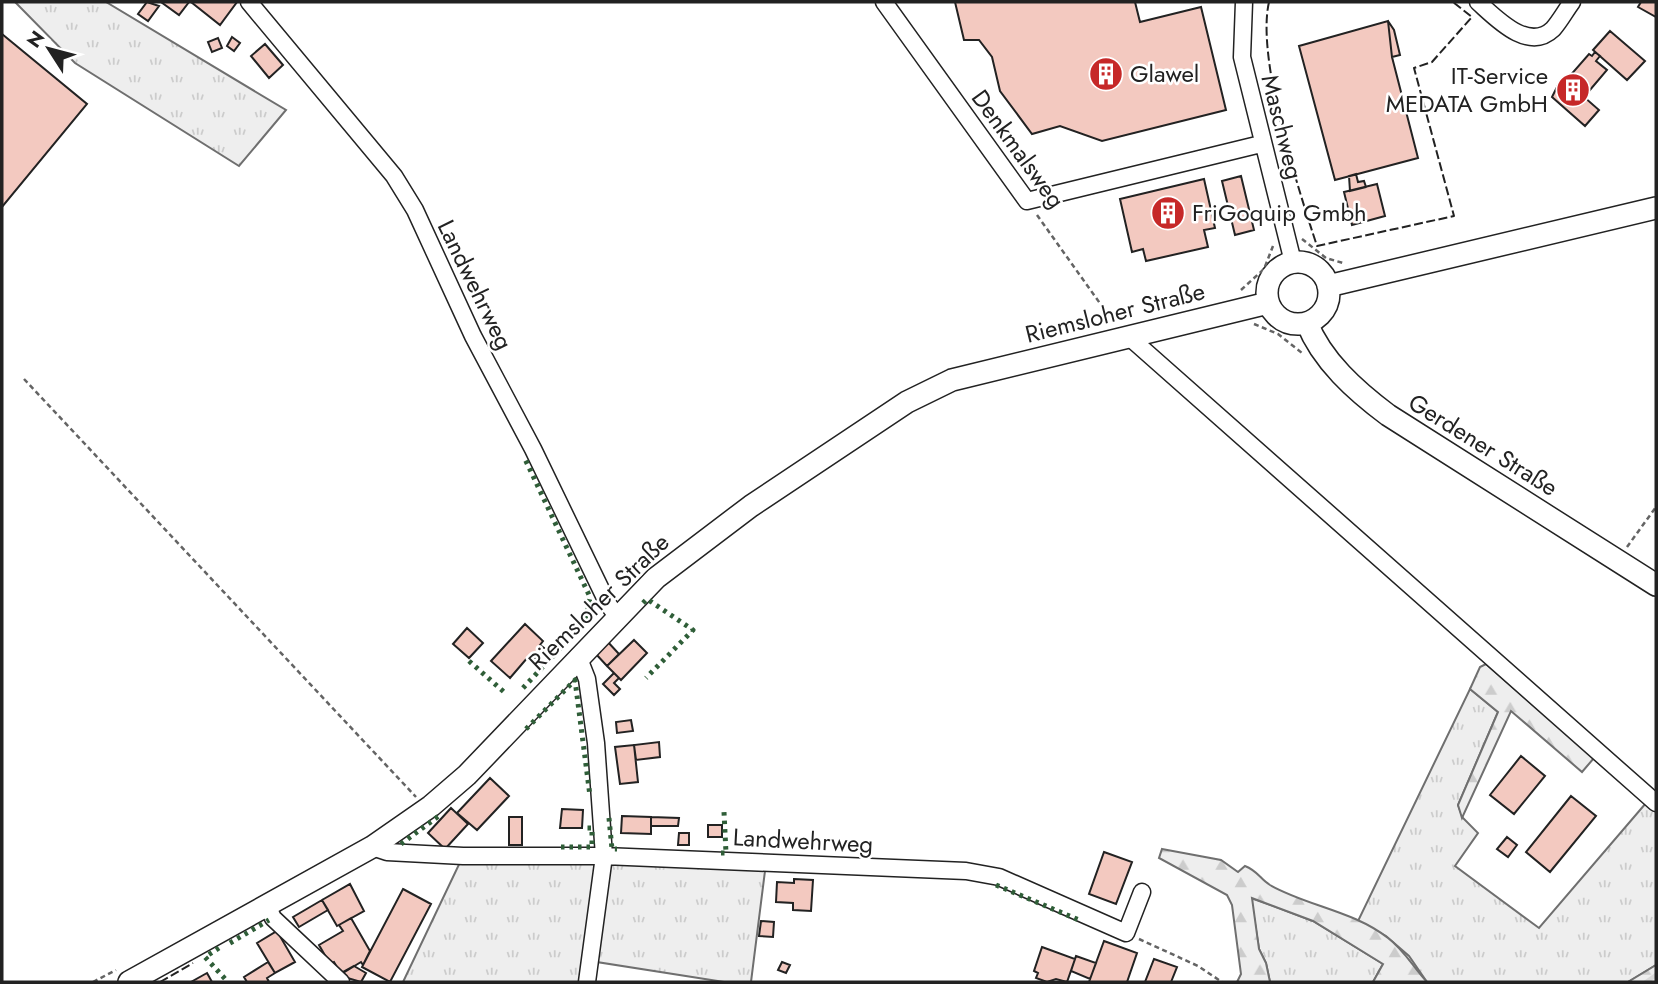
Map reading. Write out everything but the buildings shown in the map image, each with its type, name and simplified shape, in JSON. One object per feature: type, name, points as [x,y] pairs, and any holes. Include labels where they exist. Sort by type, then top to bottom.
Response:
[{"type":"main road","points":[[1328,286],[1656,208]]},
{"type":"main road","points":[[1291,252],[1319,270],[1328,286],[1329,295],[1322,312],[1307,323],[1288,323],[1273,312],[1268,303],[1271,277],[1291,252]]},
{"type":"main road","name":"Riemsloher Straße","points":[[129,982],[372,847],[430,806],[467,775],[617,615],[697,544],[906,402],[952,380],[1121,330],[1268,303]]},
{"type":"main road","name":"Gerdener Straße","points":[[1307,323],[1312,335],[1341,373],[1356,390],[1388,415],[1656,585]]},
{"type":"street","name":"Landwehrweg","points":[[249,2],[394,176],[415,211],[473,336],[533,449],[608,604],[617,615]]},
{"type":"street","name":"Denkmalsweg","points":[[884,2],[1027,201]]},
{"type":"street","name":"Maschweg","points":[[1244,2],[1242,57],[1261,144],[1291,252]]},
{"type":"street","points":[[1478,2],[1507,28],[1522,35],[1533,36],[1551,31],[1572,2]]},
{"type":"street","points":[[1027,201],[1261,144]]},
{"type":"street","points":[[1121,330],[1656,803]]},
{"type":"street","points":[[578,656],[587,679],[596,743],[604,856],[587,982]]},
{"type":"street","name":"Landwehrweg","points":[[372,847],[387,852],[463,856],[604,856],[966,871],[999,877],[1126,933]]},
{"type":"street","points":[[1126,933],[1142,892]]},
{"type":"street","points":[[267,905],[273,918],[341,982]]},
{"type":"path","name":"Denkmalsweg","points":[[1027,201],[1121,330]]},
{"type":"path","points":[[1308,360],[1290,341],[1250,323],[1241,291],[1264,268],[1274,244],[1291,252],[1304,238],[1326,258],[1342,263],[1353,262]]},
{"type":"path","points":[[24,379],[416,797],[430,806]]},
{"type":"path","points":[[1617,561],[1656,507]]},
{"type":"path","points":[[1126,933],[1198,966],[1222,982]]},
{"type":"green space","points":[[15,2],[106,2],[286,110],[239,166],[75,63]]},
{"type":"green space","points":[[1486,664],[1594,758],[1582,772],[1511,711],[1462,818],[1458,805],[1498,712],[1470,689],[1480,667]]},
{"type":"green space","points":[[1470,689],[1498,712],[1458,805],[1463,818],[1478,833],[1455,866],[1539,928],[1646,803],[1656,812],[1656,965],[1628,982],[1427,982],[1409,956],[1386,936],[1358,921]]},
{"type":"green space","points":[[1162,849],[1221,860],[1238,872],[1245,866],[1284,892],[1360,921],[1394,943],[1427,982],[1373,982],[1383,964],[1313,921],[1252,898],[1259,949],[1266,963],[1270,982],[1237,982],[1241,974],[1232,905],[1227,895],[1159,858]]},
{"type":"green space","points":[[463,856],[766,863],[751,982],[724,982],[590,961],[587,982],[403,982]]},
{"type":"green space","points":[[1251,898],[1313,921],[1383,964],[1373,982],[1270,982],[1266,963],[1259,949]]},
{"type":"green space","points":[[1656,965],[1656,982],[1628,982]]},
{"type":"waterway","points":[[1646,982],[1656,975]]},
{"type":"hedge","points":[[523,688],[586,621],[590,597],[525,459]]},
{"type":"hedge","points":[[643,603],[647,599],[693,630],[646,678]]},
{"type":"hedge","points":[[469,661],[504,692]]},
{"type":"hedge","points":[[526,729],[575,680],[590,796]]},
{"type":"hedge","points":[[721,853],[726,853],[724,812]]},
{"type":"hedge","points":[[401,844],[440,815]]},
{"type":"hedge","points":[[609,818],[612,849],[617,849]]},
{"type":"hedge","points":[[561,847],[592,847],[592,828],[586,828]]},
{"type":"hedge","points":[[996,885],[1079,920]]},
{"type":"hedge","points":[[230,943],[269,920]]},
{"type":"hedge","points":[[219,948],[205,957],[228,982]]},
{"type":"fence","points":[[1269,2],[1268,56],[1273,89],[1290,158],[1317,246],[1454,216],[1414,68],[1432,62],[1472,17],[1453,2]]},
{"type":"fence","points":[[160,982],[193,963]]},
{"type":"place","name":"Glawel","points":[[1106,74]]},
{"type":"place","name":"IT-Service MEDATA GmbH","points":[[1573,90]]},
{"type":"place","name":"FriGoquip Gmbh","points":[[1168,213]]}]
